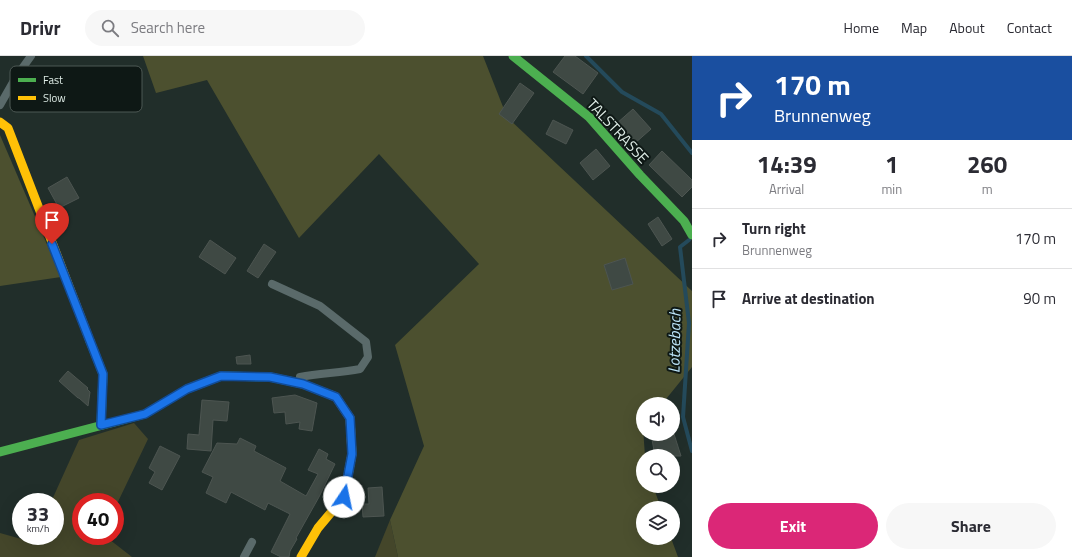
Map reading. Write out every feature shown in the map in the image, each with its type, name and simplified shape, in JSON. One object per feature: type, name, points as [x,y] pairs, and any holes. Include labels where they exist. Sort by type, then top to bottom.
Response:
[{"type":"street","name":"TALSTRASSE","points":[[513,56],[516,60],[588,116],[640,175],[684,221],[692,235]]},
{"type":"street","points":[[0,122],[8,128],[103,374],[101,425]]},
{"type":"street","points":[[0,452],[145,414],[187,389],[221,376],[270,377],[303,384],[336,397],[350,418],[352,454],[344,497],[318,528],[301,557]]},
{"type":"lane","points":[[24,66],[31,56]]},
{"type":"lane","points":[[0,105],[10,88]]},
{"type":"lane","points":[[272,284],[320,306],[366,342],[368,357],[360,369],[347,372],[315,374],[281,380]]},
{"type":"lane","points":[[244,557],[252,542]]},
{"type":"green space","points":[[143,56],[483,56],[507,117],[692,291],[692,367],[668,397],[636,397],[636,441],[644,441],[644,449],[636,449],[636,493],[656,493],[658,501],[636,501],[636,545],[674,545],[678,557],[398,557],[390,520],[424,446],[395,345],[479,264],[379,154],[299,238],[207,80],[156,93]]},
{"type":"green space","points":[[0,135],[61,277],[0,286]]},
{"type":"green space","points":[[134,423],[148,439],[122,493],[72,493],[72,545],[117,545],[132,557],[0,557],[0,533],[12,536],[12,545],[64,545],[64,493],[55,493],[79,440]]},
{"type":"green space","points":[[390,520],[398,557],[375,557]]},
{"type":"building","points":[[565,56],[575,56],[598,73],[583,94],[553,72]]},
{"type":"building","points":[[520,83],[534,93],[512,124],[499,114]]},
{"type":"building","points":[[633,109],[651,129],[634,144],[616,124]]},
{"type":"building","points":[[553,120],[573,130],[566,144],[546,134]]},
{"type":"building","points":[[596,149],[610,166],[593,180],[580,163]]},
{"type":"building","points":[[662,151],[692,180],[692,187],[682,197],[649,165]]},
{"type":"building","points":[[67,177],[79,198],[59,208],[48,188]]},
{"type":"building","points":[[658,217],[672,239],[662,246],[648,224]]},
{"type":"building","points":[[210,240],[236,258],[225,274],[199,257]]},
{"type":"building","points":[[264,244],[276,252],[258,278],[247,271]]},
{"type":"building","points":[[625,258],[633,284],[612,290],[604,265]]},
{"type":"building","points":[[250,355],[251,364],[237,364],[236,357]]},
{"type":"building","points":[[68,371],[88,388],[87,389],[90,392],[88,406],[59,381]]},
{"type":"building","points":[[295,395],[317,403],[312,431],[299,429],[300,422],[286,424],[285,412],[274,413],[272,398]]},
{"type":"building","points":[[202,400],[229,402],[227,421],[213,420],[211,451],[187,449],[188,434],[199,435]]},
{"type":"building","points":[[240,438],[256,446],[254,451],[286,468],[280,481],[306,496],[318,474],[308,470],[319,449],[328,454],[326,459],[335,464],[319,497],[296,538],[297,539],[290,551],[289,557],[281,557],[271,552],[290,514],[268,503],[265,510],[231,492],[226,503],[206,493],[213,477],[202,472],[217,443],[237,444]]},
{"type":"building","points":[[652,441],[676,441],[679,449],[654,449]]},
{"type":"building","points":[[160,446],[180,456],[162,490],[149,483],[155,472],[149,468]]},
{"type":"building","points":[[382,487],[384,516],[363,517],[362,504],[369,504],[368,488]]},
{"type":"waterway","name":"Lotzebach","points":[[586,56],[622,92],[661,114],[692,153]]},
{"type":"waterway","name":"Lotzebach","points":[[689,240],[680,247],[689,323],[683,417],[692,451]]},
{"type":"traffic: fast","points":[[513,56],[589,117],[640,175],[684,221],[692,235]]},
{"type":"traffic: fast","points":[[90,341],[103,374],[101,425]]},
{"type":"traffic: fast","points":[[0,452],[145,414],[187,389],[221,376],[270,377],[303,384],[331,395]]},
{"type":"traffic: slow","points":[[0,122],[8,128],[90,341]]},
{"type":"traffic: slow","points":[[301,557],[318,528],[344,497],[352,454],[350,418],[336,397],[331,395]]},
{"type":"route","points":[[52,244],[103,374],[101,425],[145,414],[187,389],[221,376],[270,377],[303,384],[336,397],[350,418],[352,454],[344,497]]}]
